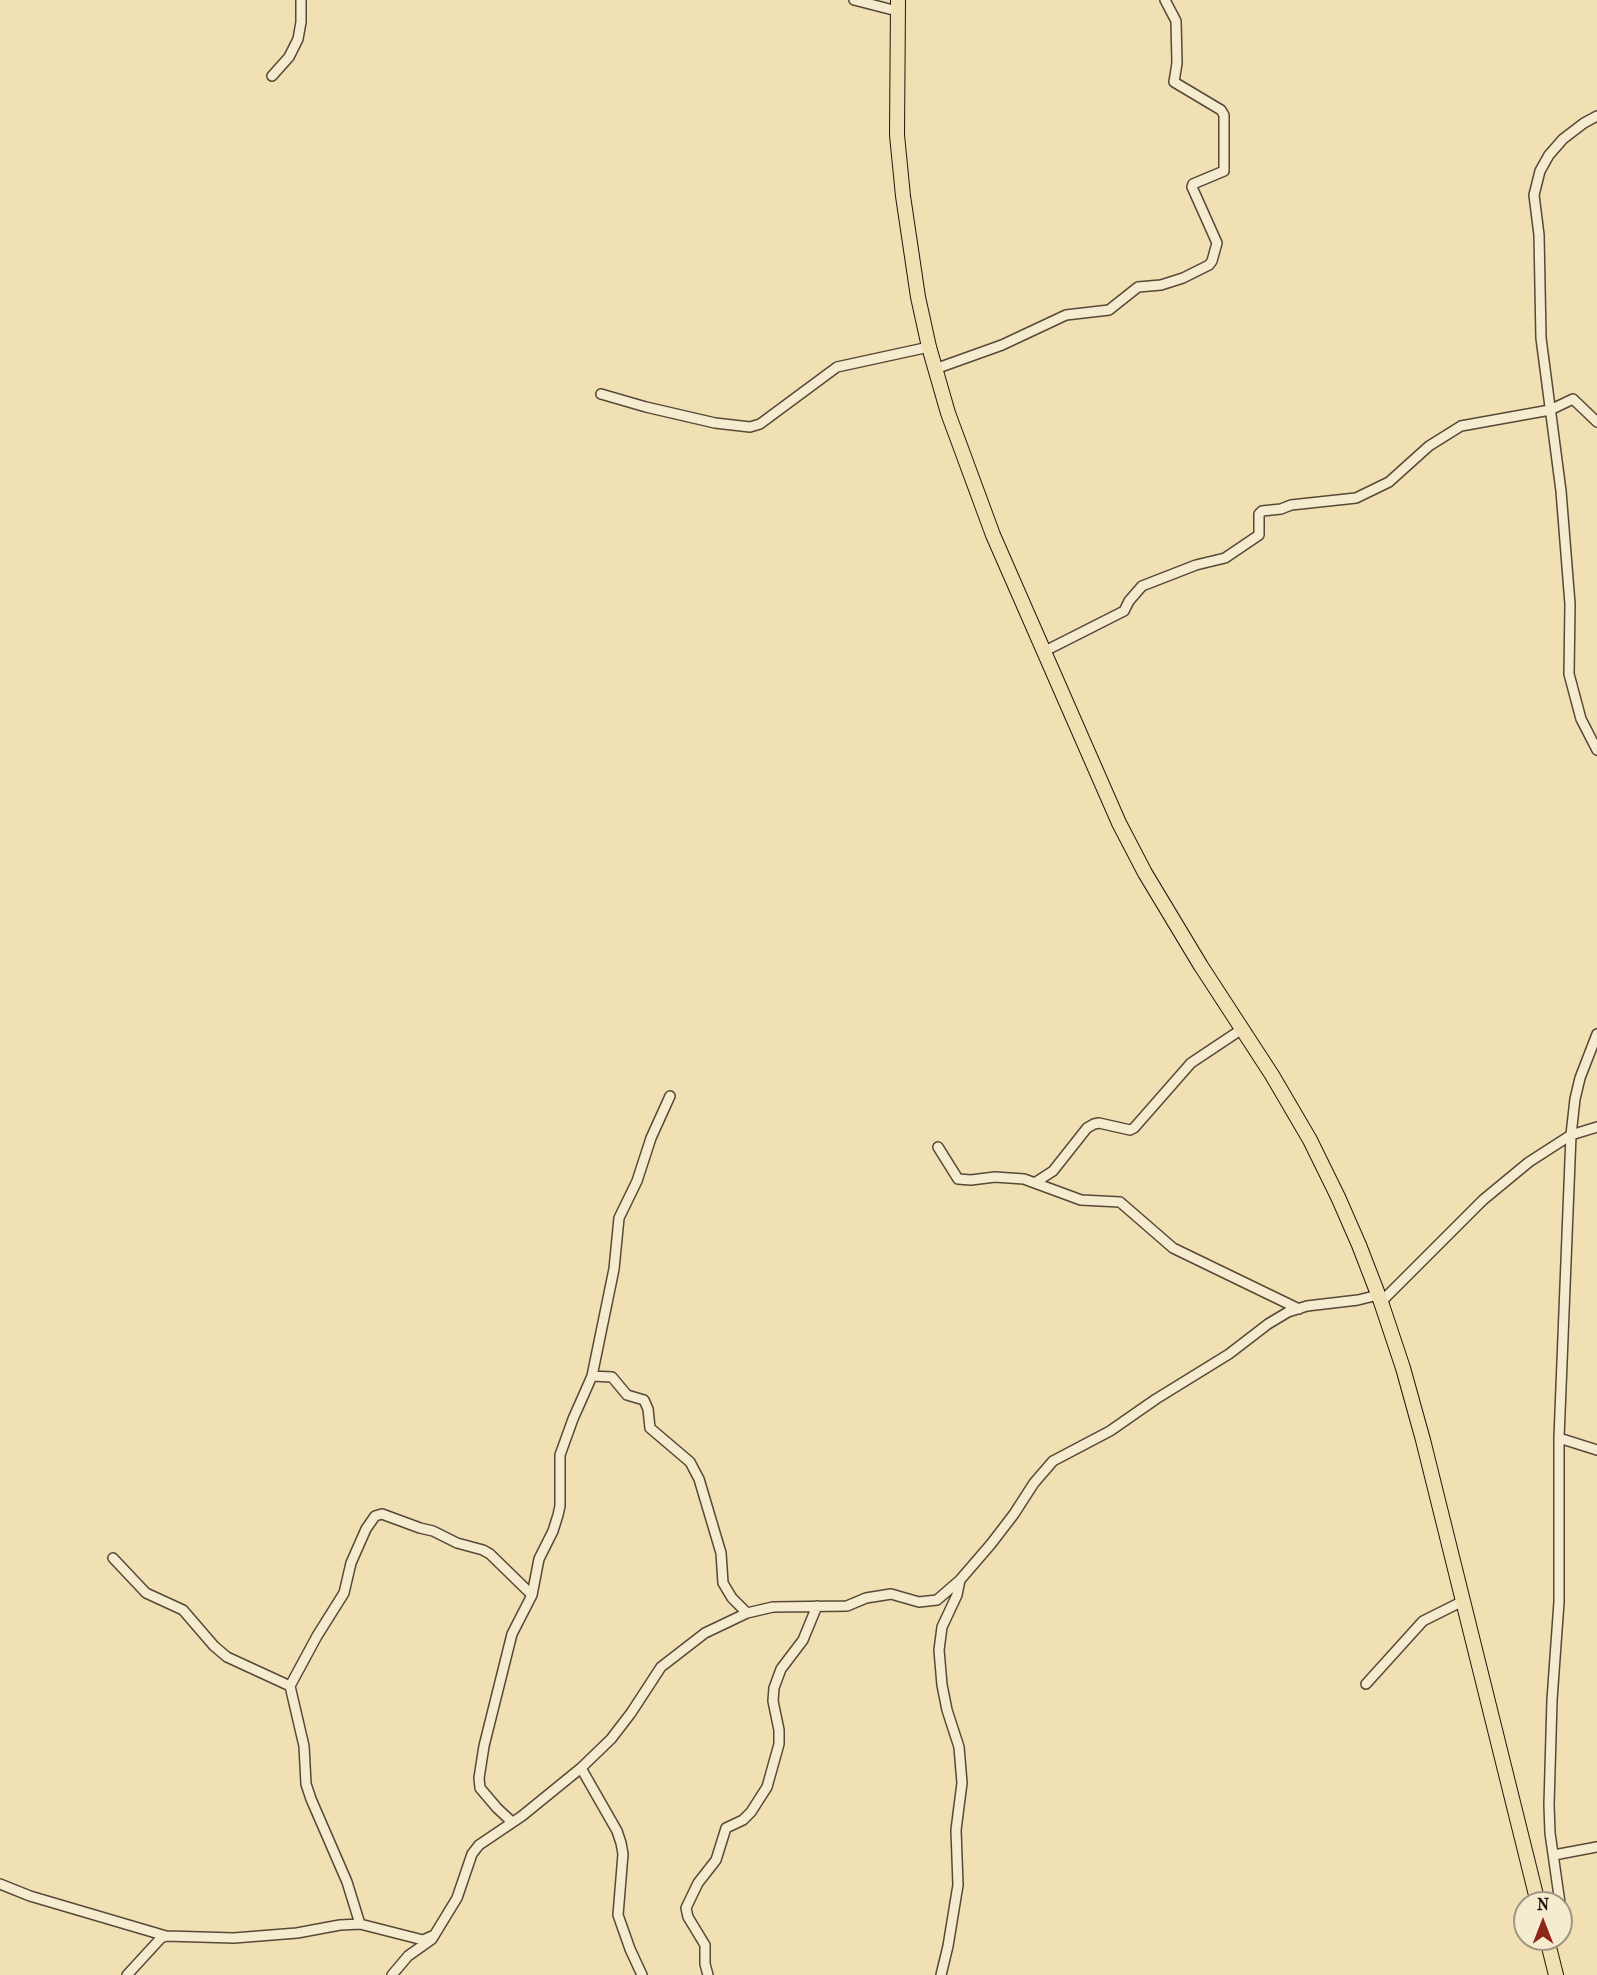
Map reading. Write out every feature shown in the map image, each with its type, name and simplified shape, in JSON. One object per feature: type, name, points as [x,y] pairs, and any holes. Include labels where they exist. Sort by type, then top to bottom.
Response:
[{"type":"highway","points":[[897,5],[897,135],[903,196],[910,250],[929,347],[948,412],[993,535],[1124,833],[1150,882],[1272,1075],[1310,1140],[1338,1197],[1380,1299],[1403,1368],[1420,1430],[1461,1602],[1535,1891]]},
{"type":"highway","points":[[1550,1951],[1556,1975]]},
{"type":"street","points":[[272,76],[289,57],[298,39],[301,0]]},
{"type":"street","points":[[854,0],[897,5]]},
{"type":"street","points":[[935,369],[1002,345],[1066,315],[1109,310],[1138,287],[1161,285],[1183,278],[1209,265],[1212,261],[1217,243],[1192,187],[1193,184],[1224,171],[1224,115],[1221,110],[1174,82],[1176,21],[1165,0]]},
{"type":"street","points":[[1597,116],[1563,140],[1549,155],[1540,171],[1535,191],[1539,235],[1541,338],[1562,495],[1570,604],[1569,674],[1581,719],[1597,750]]},
{"type":"street","points":[[601,393],[646,407],[698,419],[738,427],[750,427],[760,424],[837,367],[929,347]]},
{"type":"street","points":[[1045,651],[1124,611],[1142,586],[1225,558],[1259,535],[1259,514],[1262,511],[1281,509],[1291,505],[1352,499],[1389,482],[1430,446],[1461,426],[1550,410],[1573,399],[1597,422]]},
{"type":"street","points":[[1036,1182],[1053,1171],[1087,1128],[1094,1124],[1099,1123],[1130,1130],[1134,1128],[1191,1063],[1242,1029]]},
{"type":"street","points":[[1558,1891],[1550,1833],[1549,1805],[1552,1700],[1559,1602],[1559,1438],[1571,1136],[1580,1078],[1597,1034]]},
{"type":"street","points":[[512,1822],[480,1788],[484,1746],[515,1626],[532,1595],[540,1559],[558,1515],[560,1455],[592,1376],[614,1269],[619,1218],[637,1181],[656,1127],[670,1096]]},
{"type":"street","points":[[392,1975],[408,1956],[432,1939],[457,1898],[472,1854],[479,1845],[581,1768],[625,1722],[661,1667],[705,1633],[747,1613],[773,1607],[847,1606],[866,1598],[891,1594],[920,1602],[937,1600],[960,1580],[1002,1531],[1028,1490],[1053,1461],[1110,1431],[1156,1399],[1229,1354],[1268,1324],[1288,1312],[1358,1300],[1380,1299],[1483,1200],[1529,1162],[1571,1136],[1597,1127]]},
{"type":"street","points":[[938,1147],[958,1179],[1012,1177],[1036,1182],[1075,1199],[1120,1202],[1173,1248],[1299,1309]]},
{"type":"street","points":[[592,1376],[612,1377],[627,1395],[644,1400],[648,1408],[650,1428],[690,1462],[699,1479],[721,1553],[723,1583],[732,1598],[747,1613]]},
{"type":"street","points":[[1559,1438],[1597,1450]]},
{"type":"street","points":[[360,1924],[347,1882],[306,1784],[303,1746],[290,1686],[321,1628],[344,1593],[354,1556],[366,1529],[376,1514],[382,1514],[487,1552],[532,1595]]},
{"type":"street","points":[[113,1558],[146,1593],[183,1610],[214,1646],[227,1657],[290,1686]]},
{"type":"street","points":[[941,1975],[958,1885],[956,1830],[962,1783],[958,1747],[942,1684],[939,1650],[942,1627],[957,1595],[960,1580]]},
{"type":"street","points":[[1366,1684],[1423,1621],[1461,1602]]},
{"type":"street","points":[[708,1975],[705,1964],[705,1945],[688,1917],[686,1908],[698,1883],[718,1857],[726,1828],[743,1820],[751,1812],[767,1786],[779,1744],[779,1730],[773,1701],[774,1688],[781,1669],[803,1640],[817,1606]]},
{"type":"street","points":[[581,1768],[606,1810],[621,1843],[623,1854],[618,1915],[642,1975]]},
{"type":"street","points":[[1554,1855],[1597,1847]]},
{"type":"street","points":[[0,1884],[30,1896],[166,1936],[234,1938],[297,1933],[340,1925],[360,1924],[423,1940],[432,1936]]},
{"type":"street","points":[[127,1975],[161,1938],[166,1936]]}]
